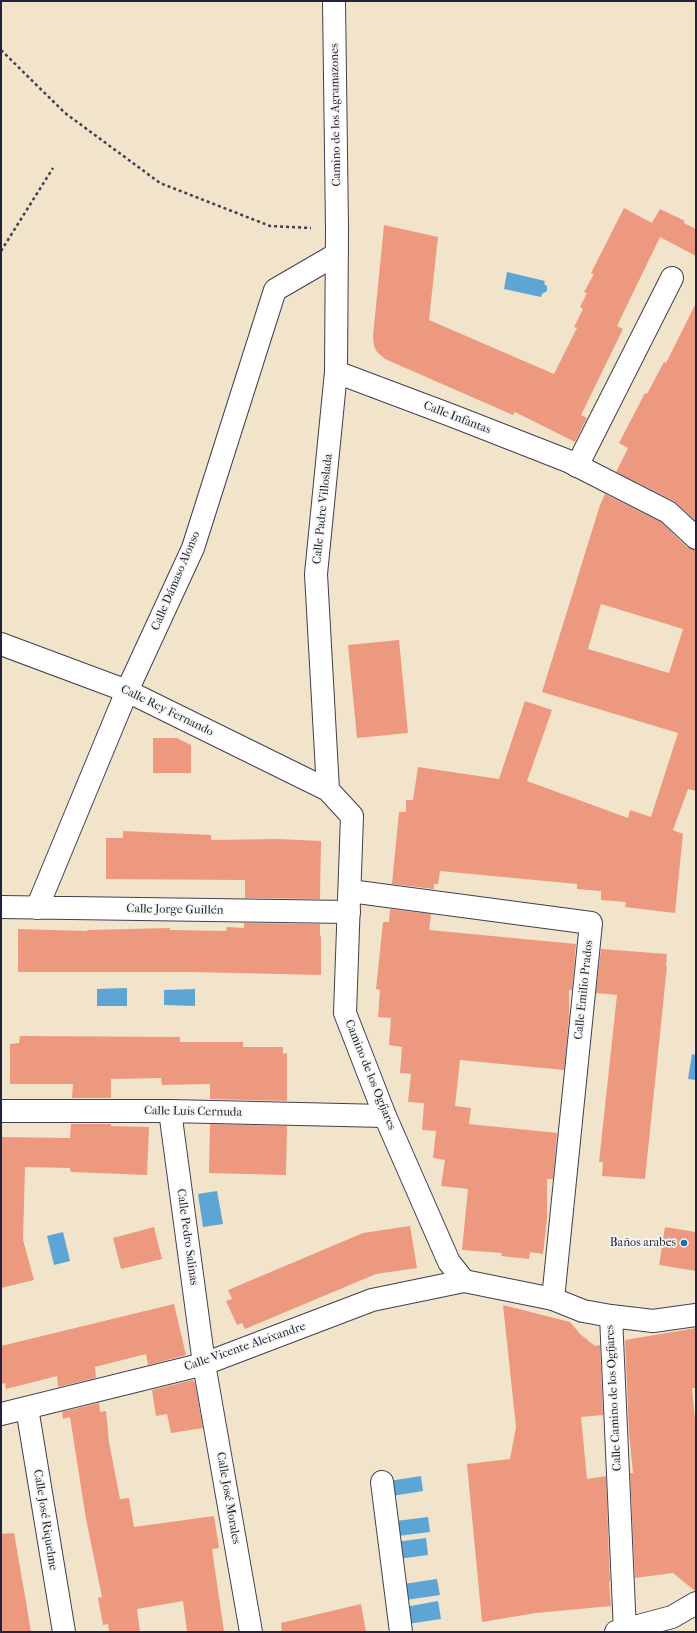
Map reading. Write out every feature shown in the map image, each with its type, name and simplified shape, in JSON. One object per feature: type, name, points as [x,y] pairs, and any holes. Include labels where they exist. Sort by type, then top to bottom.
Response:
[{"type":"street","name":"Camino de los Agramazones","points":[[334,1],[337,229]]},
{"type":"street","name":"Calle Padre Villoslada","points":[[328,790],[316,574],[336,372],[337,229]]},
{"type":"street","name":"Calle Dámaso Alonso","points":[[38,908],[128,691],[193,548],[275,290],[337,254]]},
{"type":"street","points":[[577,466],[672,278]]},
{"type":"street","name":"Calle Infantas","points":[[336,372],[467,421],[577,466],[668,512],[696,538]]},
{"type":"street","name":"Calle Rey Fernando","points":[[1,644],[128,691],[328,790]]},
{"type":"street","name":"Camino de los Ogíjares","points":[[328,790],[352,816],[345,1013],[385,1116],[449,1262],[464,1281]]},
{"type":"street","name":"Calle Jorge Guillén","points":[[1,907],[38,908],[349,901]]},
{"type":"street","name":"Calle Emilio Prados","points":[[349,901],[591,923],[553,1299]]},
{"type":"street","name":"Calle Luis Cernuda","points":[[1,1111],[170,1110],[385,1116]]},
{"type":"street","name":"Calle Pedro Salinas","points":[[170,1110],[204,1364]]},
{"type":"street","name":"Calle Camino de los Ogíjares","points":[[464,1281],[553,1299],[583,1311],[611,1316],[623,1632]]},
{"type":"street","name":"Calle Vicente Aleixandre","points":[[1,1414],[204,1364],[372,1300],[464,1281]]},
{"type":"street","points":[[611,1316],[653,1321],[696,1315]]},
{"type":"street","name":"Calle José Morales","points":[[204,1364],[251,1632]]},
{"type":"street","name":"Calle José Riquelme","points":[[27,1408],[64,1632]]},
{"type":"street","points":[[382,1482],[401,1632]]},
{"type":"street","points":[[623,1632],[672,1617],[696,1603]]},
{"type":"path","points":[[1,50],[65,113],[160,183],[270,226],[337,229]]},
{"type":"path","points":[[1,251],[53,168]]},
{"type":"water","points":[[507,272],[545,281],[544,284],[547,286],[547,291],[542,294],[541,297],[504,289]]},
{"type":"water","points":[[127,988],[127,1006],[97,1006],[97,989]]},
{"type":"water","points":[[195,989],[195,1006],[164,1005],[164,990]]},
{"type":"water","points":[[692,1054],[696,1055],[696,1080],[688,1079]]},
{"type":"water","points":[[217,1191],[223,1224],[203,1227],[198,1194]]},
{"type":"water","points":[[63,1232],[70,1261],[54,1265],[47,1236]]},
{"type":"water","points":[[421,1476],[423,1491],[392,1496],[389,1481]]},
{"type":"water","points":[[428,1517],[430,1532],[398,1536],[396,1521]]},
{"type":"water","points":[[426,1538],[428,1555],[398,1559],[396,1542]]},
{"type":"water","points":[[437,1579],[440,1595],[406,1600],[404,1584]]},
{"type":"water","points":[[438,1601],[441,1619],[408,1624],[405,1607]]},
{"type":"building","points":[[624,208],[652,223],[660,209],[685,221],[684,223],[696,229],[696,256],[660,237],[617,326],[623,329],[581,415],[587,418],[575,442],[515,412],[513,415],[385,359],[377,352],[374,346],[373,336],[384,225],[438,237],[429,320],[554,374],[577,328],[574,327],[583,309],[580,307],[587,293],[584,292],[594,274],[591,273]]},
{"type":"building","points":[[696,303],[696,521],[674,501],[616,472],[628,448],[619,443],[645,393],[647,394],[664,362],[666,363]]},
{"type":"building","points":[[605,494],[661,522],[687,547],[696,550],[696,791],[688,789],[673,830],[683,834],[675,913],[625,907],[626,902],[601,900],[601,891],[577,889],[577,884],[440,871],[438,884],[434,884],[434,889],[392,884],[399,812],[406,812],[406,800],[413,800],[418,767],[499,779],[525,701],[552,710],[527,781],[628,818],[630,810],[651,817],[678,733],[542,692],[600,505]],"holes":[[[601,604],[683,629],[669,673],[588,649]]]},
{"type":"building","points":[[399,640],[408,733],[357,738],[348,645]]},
{"type":"building","points":[[153,738],[177,738],[191,745],[191,773],[153,773]]},
{"type":"building","points":[[123,831],[211,835],[211,840],[278,839],[321,841],[320,899],[245,898],[245,880],[106,879],[106,838],[123,838]]},
{"type":"building","points":[[390,909],[431,914],[429,930],[576,944],[572,990],[569,990],[569,1017],[564,1070],[460,1060],[455,1106],[471,1108],[469,1124],[557,1133],[553,1179],[547,1179],[547,1218],[543,1254],[530,1252],[529,1259],[501,1256],[502,1253],[462,1250],[468,1189],[441,1186],[445,1160],[433,1158],[436,1131],[422,1130],[424,1103],[408,1102],[411,1074],[400,1073],[402,1047],[389,1045],[391,1018],[378,1017],[380,990],[376,989],[383,922],[389,922]]},
{"type":"building","points":[[244,923],[320,924],[321,975],[190,972],[18,972],[18,929],[87,931],[170,928],[170,930],[226,931],[227,927],[244,928]]},
{"type":"building","points":[[601,949],[667,954],[645,1179],[602,1176],[603,1162],[599,1162],[617,995],[596,993]]},
{"type":"building","points":[[20,1036],[180,1037],[180,1042],[243,1042],[243,1047],[283,1047],[283,1054],[287,1053],[287,1101],[210,1099],[210,1084],[162,1085],[161,1078],[111,1079],[111,1098],[72,1098],[73,1084],[10,1084],[10,1044],[19,1043]]},
{"type":"building","points":[[71,1124],[111,1124],[111,1126],[149,1127],[147,1175],[71,1172],[70,1168],[25,1167],[23,1240],[34,1280],[1,1288],[1,1137],[70,1138]]},
{"type":"building","points":[[210,1124],[287,1126],[286,1175],[209,1173]]},
{"type":"building","points":[[410,1226],[417,1268],[376,1274],[245,1329],[242,1323],[237,1325],[226,1301],[232,1299],[228,1290],[363,1233]]},
{"type":"building","points":[[154,1227],[162,1259],[121,1269],[113,1238]]},
{"type":"building","points":[[665,1227],[696,1232],[696,1271],[659,1265]]},
{"type":"building","points":[[174,1304],[186,1355],[148,1365],[146,1354],[95,1367],[96,1378],[58,1387],[57,1376],[6,1389],[5,1383],[1,1384],[1,1346]]},
{"type":"building","points":[[503,1305],[570,1322],[580,1334],[595,1346],[600,1345],[603,1415],[581,1417],[587,1479],[606,1476],[611,1606],[536,1613],[482,1622],[467,1464],[510,1459],[516,1427]]},
{"type":"building","points":[[696,1328],[696,1388],[692,1388],[696,1430],[695,1591],[673,1573],[635,1578],[630,1473],[633,1473],[629,1433],[625,1340]]},
{"type":"building","points":[[193,1380],[195,1383],[203,1428],[171,1433],[167,1414],[156,1416],[152,1390]]},
{"type":"building","points":[[99,1403],[100,1412],[106,1411],[109,1442],[120,1499],[129,1498],[134,1527],[214,1516],[219,1548],[212,1549],[224,1632],[187,1632],[183,1601],[137,1609],[140,1632],[109,1632],[108,1624],[103,1625],[98,1598],[102,1597],[86,1519],[70,1417],[63,1419],[62,1412]]},
{"type":"building","points":[[14,1533],[31,1632],[1,1632],[1,1534]]},
{"type":"building","points":[[361,1604],[366,1632],[282,1632],[281,1623]]},
{"type":"place","name":"Baños arabes","points":[[684,1243]]}]
